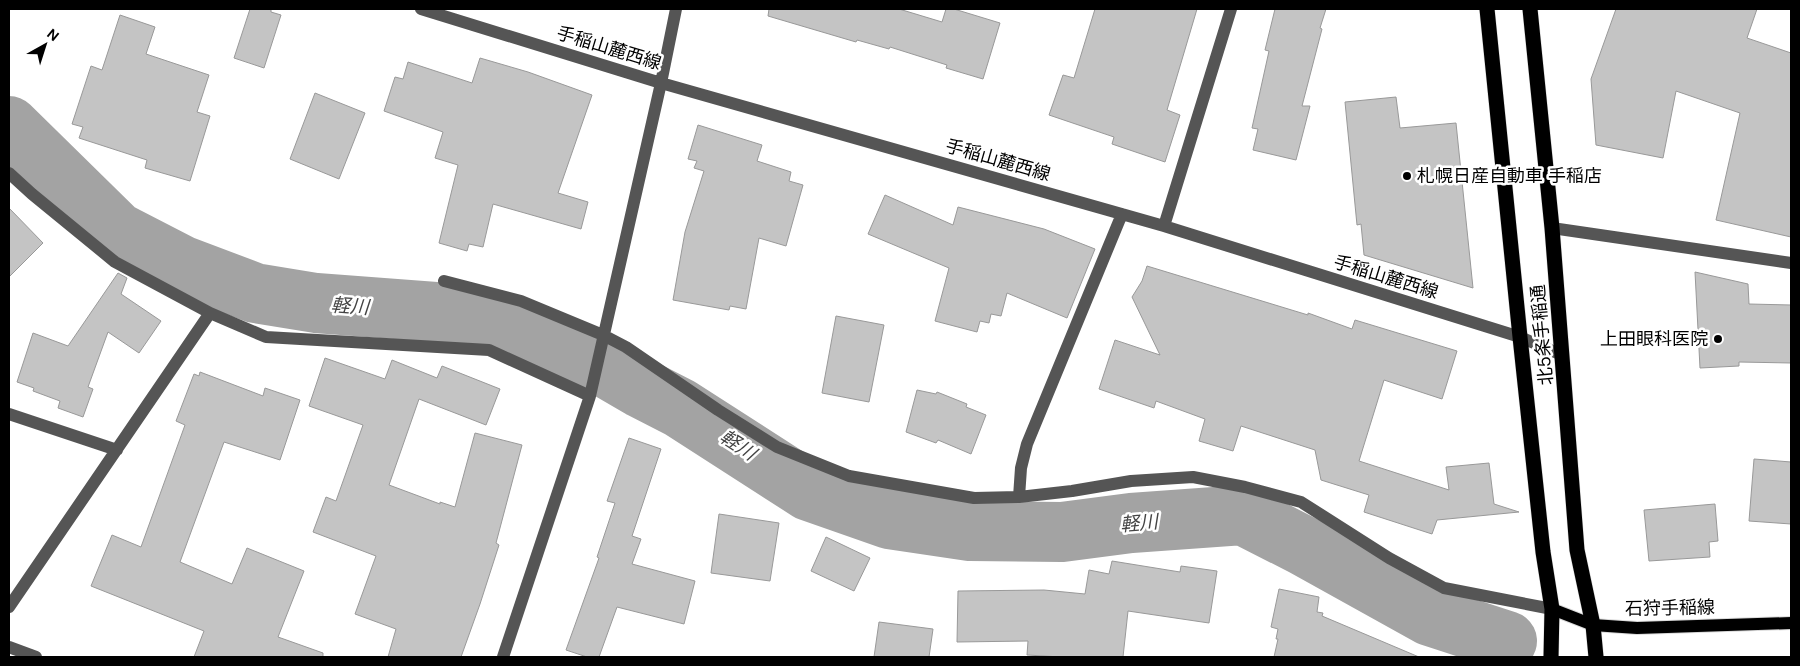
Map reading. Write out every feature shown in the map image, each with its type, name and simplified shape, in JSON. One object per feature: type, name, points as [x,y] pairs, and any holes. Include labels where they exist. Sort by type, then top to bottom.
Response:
[{"type":"highway","name":"北5条手稲通","points":[[1487,9],[1543,552],[1552,609],[1552,657]]},
{"type":"highway","name":"北5条手稲通","points":[[1530,9],[1552,228],[1578,550],[1593,625],[1596,657]]},
{"type":"main road","name":"石狩手稲線","points":[[1552,609],[1593,625],[1637,628],[1791,623]]},
{"type":"street","name":"手稲山麓西線","points":[[421,9],[661,83],[1164,226],[1520,337],[1562,355]]},
{"type":"street","points":[[503,657],[590,396],[676,9]]},
{"type":"street","points":[[1164,226],[1231,9]]},
{"type":"street","points":[[9,173],[115,262],[210,313],[266,337],[489,350],[590,396]]},
{"type":"street","points":[[1019,497],[1021,468],[1027,444],[1122,214]]},
{"type":"street","points":[[1552,228],[1791,264]]},
{"type":"street","points":[[444,281],[521,301],[603,335],[626,347],[718,410],[777,447],[849,476],[974,498],[1019,497],[1072,491],[1131,481],[1193,477],[1245,487],[1301,502],[1388,558],[1444,588],[1552,609]]},
{"type":"street","points":[[9,607],[210,313]]},
{"type":"street","points":[[9,414],[117,450]]},
{"type":"street","points":[[9,646],[36,657]]},
{"type":"building","points":[[250,9],[271,9],[271,12],[281,15],[264,68],[234,58]]},
{"type":"building","points":[[769,9],[899,9],[942,22],[946,9],[954,9],[1000,23],[983,79],[946,68],[947,65],[890,47],[889,49],[857,40],[856,42],[768,16]]},
{"type":"building","points":[[1095,9],[1197,9],[1167,110],[1180,115],[1165,162],[1112,144],[1114,137],[1049,115],[1063,75],[1074,78]]},
{"type":"building","points":[[1275,9],[1326,9],[1302,106],[1310,106],[1296,160],[1253,150],[1258,129],[1252,128],[1269,51],[1265,50]]},
{"type":"building","points":[[1616,9],[1757,9],[1747,38],[1791,53],[1791,237],[1716,220],[1740,113],[1676,91],[1663,158],[1596,145],[1591,79]]},
{"type":"building","points":[[120,15],[155,27],[146,54],[209,75],[197,112],[210,116],[190,181],[145,168],[147,160],[79,138],[83,127],[72,124],[91,66],[102,70]]},
{"type":"building","points":[[480,58],[528,72],[592,95],[558,193],[588,202],[581,229],[493,204],[483,247],[469,244],[467,251],[439,243],[458,165],[435,158],[443,132],[384,111],[395,77],[403,79],[408,62],[472,83]]},
{"type":"building","points":[[315,93],[365,113],[339,179],[290,159]]},
{"type":"building","name":"札幌日産自動車 手稲店","points":[[1396,97],[1400,128],[1456,123],[1473,288],[1364,255],[1361,224],[1357,225],[1345,102]]},
{"type":"building","points":[[698,125],[762,145],[757,161],[791,172],[789,181],[803,185],[786,246],[759,238],[746,309],[730,306],[729,310],[673,300],[685,232],[704,171],[694,168],[697,161],[688,159]]},
{"type":"building","points":[[885,195],[953,225],[958,207],[1044,229],[1095,249],[1067,318],[1007,293],[1001,316],[991,314],[989,323],[980,321],[977,332],[935,321],[949,268],[868,234]]},
{"type":"building","points":[[9,208],[43,243],[9,277]]},
{"type":"building","points":[[1147,266],[1308,315],[1308,313],[1352,329],[1355,320],[1457,351],[1442,399],[1384,380],[1359,461],[1449,490],[1446,467],[1489,463],[1494,504],[1519,512],[1437,520],[1432,534],[1364,512],[1369,495],[1321,480],[1315,450],[1241,426],[1233,451],[1199,441],[1205,419],[1156,401],[1154,408],[1099,389],[1115,340],[1160,355],[1132,297],[1142,281]]},
{"type":"building","points":[[1695,272],[1748,284],[1749,304],[1791,305],[1791,363],[1739,362],[1739,366],[1700,368]]},
{"type":"building","points":[[118,273],[127,278],[121,294],[161,321],[139,353],[108,332],[88,387],[93,389],[83,417],[58,408],[60,401],[33,391],[34,388],[17,382],[33,333],[68,346]]},
{"type":"building","points":[[836,316],[884,325],[869,402],[822,393]]},
{"type":"building","points":[[325,358],[385,379],[392,360],[437,378],[442,366],[500,389],[486,425],[419,399],[389,485],[440,504],[440,502],[455,507],[475,433],[522,445],[496,543],[499,545],[461,657],[388,657],[396,629],[355,614],[376,556],[313,532],[326,497],[336,501],[363,425],[309,406]]},
{"type":"building","points":[[200,372],[263,396],[265,388],[300,400],[280,460],[224,442],[180,562],[232,584],[247,548],[304,571],[278,637],[323,653],[323,657],[194,657],[204,631],[91,586],[112,535],[141,547],[185,425],[176,421],[194,374],[199,376]]},
{"type":"building","points":[[917,390],[936,394],[937,392],[967,404],[966,407],[986,415],[971,454],[938,440],[936,443],[906,432]]},
{"type":"building","points":[[629,438],[661,449],[632,536],[641,539],[632,564],[695,581],[684,624],[617,607],[599,657],[587,657],[566,650],[599,558],[597,557],[615,503],[607,501]]},
{"type":"building","points":[[1754,459],[1791,462],[1791,524],[1749,521]]},
{"type":"building","points":[[1715,504],[1718,541],[1709,542],[1710,557],[1649,561],[1644,510]]},
{"type":"building","points":[[719,514],[779,523],[770,581],[711,573]]},
{"type":"building","points":[[826,537],[870,558],[854,591],[811,571]]},
{"type":"building","points":[[1112,561],[1180,572],[1181,566],[1217,571],[1209,623],[1128,611],[1123,657],[1027,655],[1028,641],[957,642],[958,591],[1044,590],[1085,594],[1089,570],[1109,574]]},
{"type":"building","points":[[1279,589],[1319,597],[1317,612],[1323,613],[1322,616],[1419,657],[1274,657],[1278,629],[1271,627]]},
{"type":"building","points":[[879,622],[933,629],[929,657],[874,657]]},
{"type":"waterway","name":"軽川","points":[[9,126],[117,232],[181,265],[255,293],[316,303],[462,314],[519,330],[586,356],[680,408],[809,491],[889,519],[970,531],[1062,532],[1131,523],[1243,515],[1304,546],[1430,616],[1507,641]]},
{"type":"place","name":"札幌日産自動車 手稲店","points":[[1407,176]]},
{"type":"place","name":"上田眼科医院","points":[[1718,339]]}]
